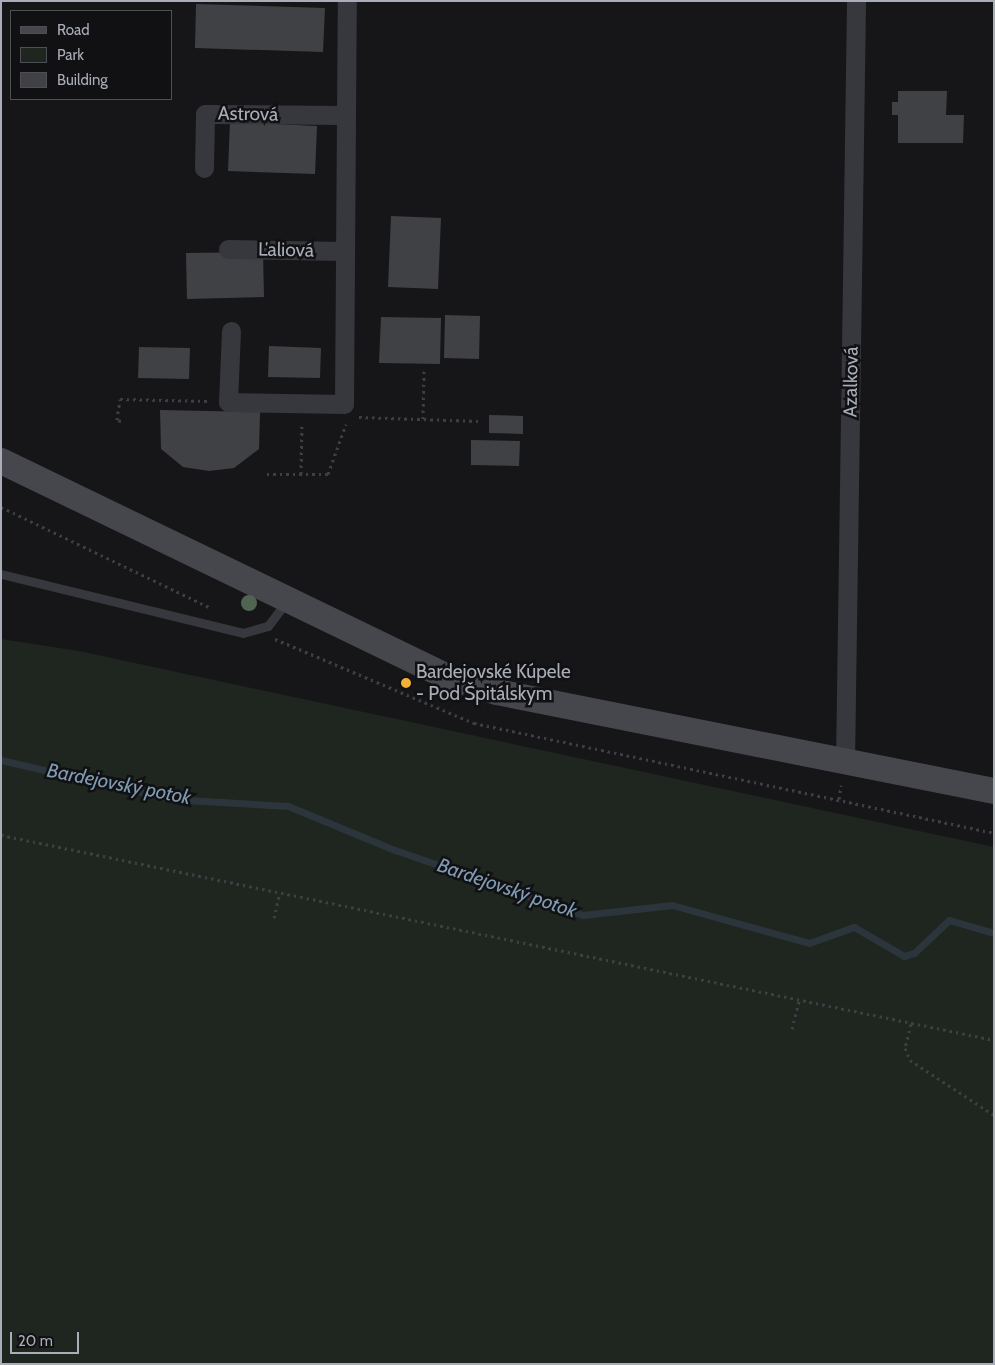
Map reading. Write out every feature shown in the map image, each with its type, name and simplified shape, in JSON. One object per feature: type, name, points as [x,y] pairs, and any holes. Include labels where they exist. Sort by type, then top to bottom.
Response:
[{"type":"street","points":[[231,331],[228,402],[344,404],[347,1]]},
{"type":"street","name":"Azalková","points":[[845,763],[856,1]]},
{"type":"street","name":"Astrová","points":[[204,168],[205,114],[345,115]]},
{"type":"street","name":"Ľaliová","points":[[228,249],[345,251]]},
{"type":"street","points":[[1,461],[288,599],[408,661],[469,684],[845,763],[994,791]]},
{"type":"lane","points":[[1,574],[243,633],[268,626],[288,599]]},
{"type":"path","points":[[423,419],[424,372]]},
{"type":"path","points":[[121,421],[117,420],[120,399],[228,402]]},
{"type":"path","points":[[301,474],[302,417]]},
{"type":"path","points":[[267,474],[328,474],[348,417],[478,421]]},
{"type":"path","points":[[839,799],[840,792]]},
{"type":"path","points":[[1,835],[994,1040]]},
{"type":"path","points":[[274,918],[280,892]]},
{"type":"path","points":[[792,1029],[799,1000]]},
{"type":"path","points":[[911,1024],[905,1048],[910,1060],[994,1115]]},
{"type":"green space","points":[[1,639],[79,651],[994,847],[994,1364],[1,1364]]},
{"type":"building","points":[[196,4],[325,8],[323,52],[195,48]]},
{"type":"building","points":[[898,91],[947,91],[946,115],[964,115],[963,143],[898,143],[898,115],[892,115],[892,102],[898,102]]},
{"type":"building","points":[[230,122],[317,126],[315,174],[228,171]]},
{"type":"building","points":[[391,216],[441,218],[438,289],[388,287]]},
{"type":"building","points":[[263,252],[264,297],[187,299],[186,253]]},
{"type":"building","points":[[445,315],[480,316],[479,359],[444,358]]},
{"type":"building","points":[[381,317],[441,318],[440,364],[379,363]]},
{"type":"building","points":[[269,346],[321,348],[320,378],[268,377]]},
{"type":"building","points":[[139,347],[190,348],[189,379],[138,378]]},
{"type":"building","points":[[160,410],[260,412],[259,449],[234,468],[209,471],[183,467],[161,449]]},
{"type":"building","points":[[489,415],[523,416],[523,434],[489,433]]},
{"type":"building","points":[[471,440],[520,441],[519,466],[471,465]]},
{"type":"waterway","name":"Bardejovský potok","points":[[1,760],[170,799],[288,806],[395,850],[583,915],[672,905],[809,943],[854,927],[904,956],[914,953],[949,920],[994,933]]},
{"type":"place","name":"Bardejovské Kúpele - Pod Špitálskym","points":[[406,683]]}]
